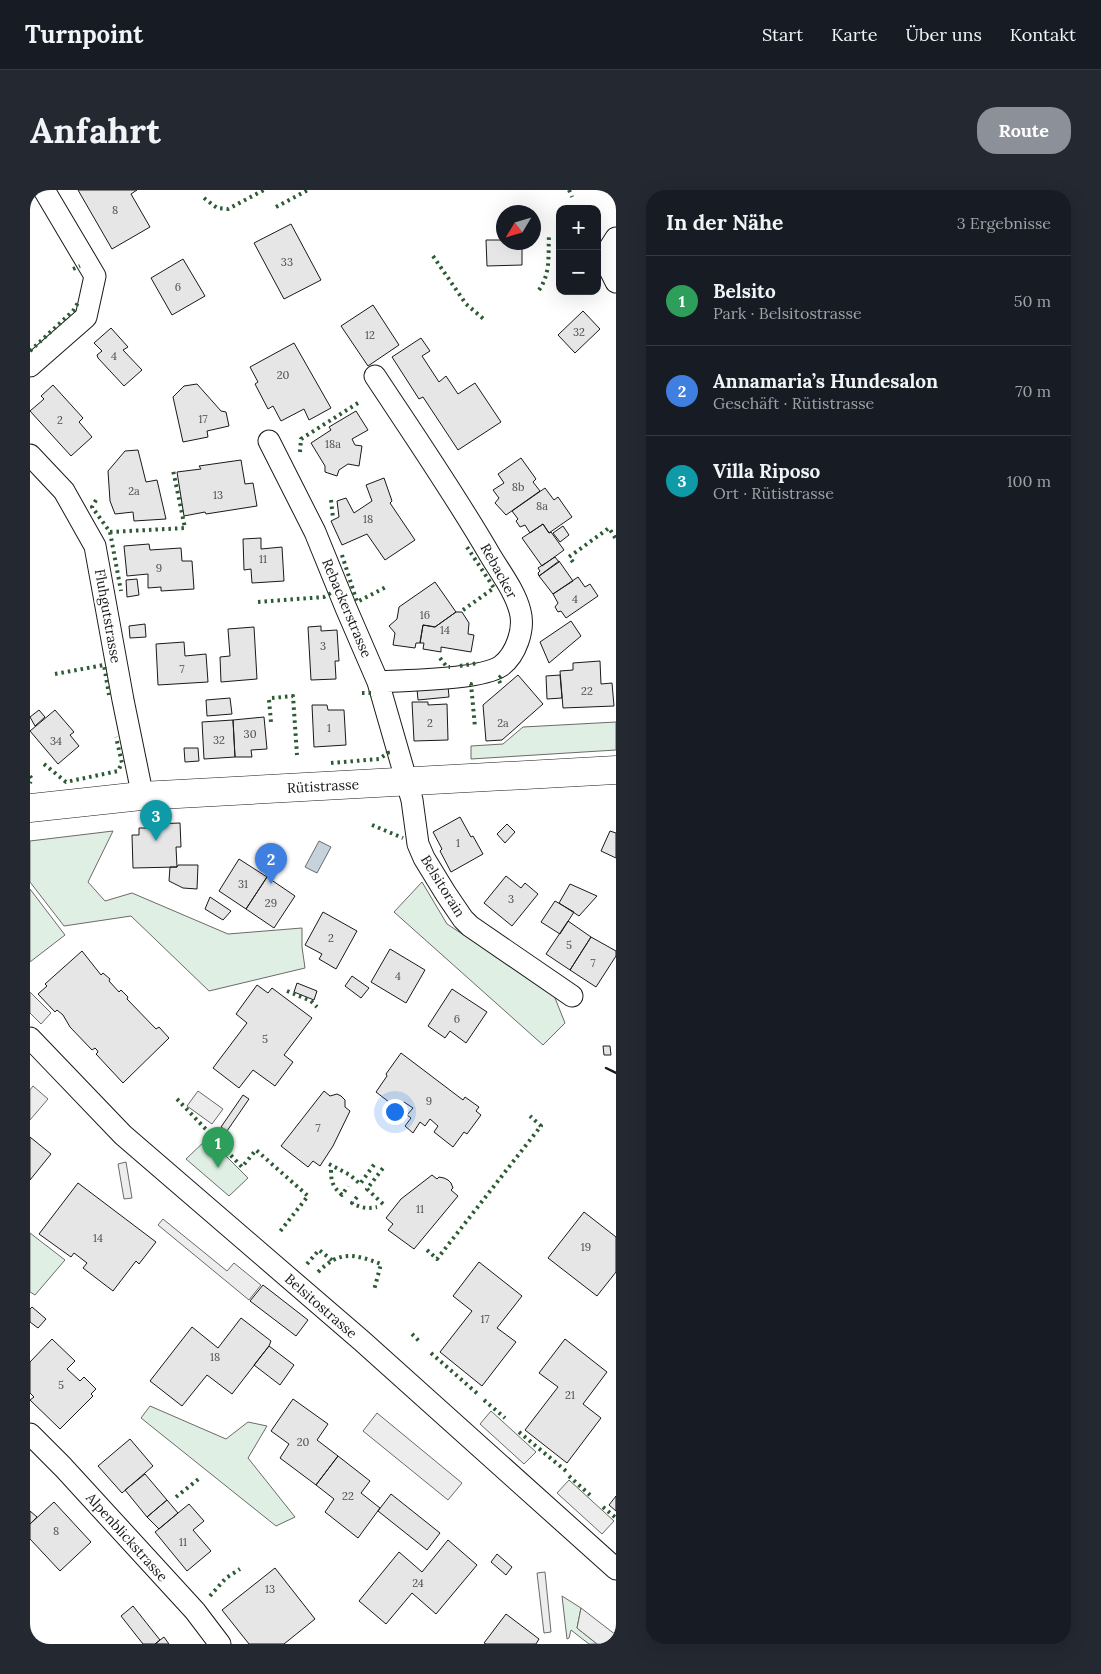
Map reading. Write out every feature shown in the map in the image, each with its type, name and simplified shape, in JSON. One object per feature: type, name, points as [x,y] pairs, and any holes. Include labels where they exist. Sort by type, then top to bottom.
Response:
[{"type":"main road","name":"Rütistrasse","points":[[30,808],[141,796],[616,770]]},
{"type":"street","points":[[30,366],[86,317],[95,276],[44,190]]},
{"type":"street","points":[[616,238],[609,249],[611,272],[616,282]]},
{"type":"street","name":"Rebacker","points":[[375,376],[471,523],[511,591],[520,612],[521,631],[515,649],[503,665],[493,670],[468,676],[378,682]]},
{"type":"street","name":"Rebackerstrasse","points":[[269,441],[315,532],[378,682],[407,781]]},
{"type":"street","name":"Fluhgutstrasse","points":[[30,455],[64,491],[95,546],[141,796]]},
{"type":"street","name":"Belsitorain","points":[[407,781],[412,800],[418,844],[424,858],[462,919],[572,996]]},
{"type":"street","name":"Belsitostrasse","points":[[30,1038],[123,1135],[376,1353],[616,1569]]},
{"type":"street","name":"Alpenblickstrasse","points":[[30,1434],[63,1467],[195,1611],[220,1644]]},
{"type":"green space","points":[[616,722],[616,750],[471,759],[471,746],[503,744],[523,727]]},
{"type":"green space","points":[[113,831],[88,882],[105,901],[132,893],[228,934],[302,928],[305,968],[209,991],[131,916],[64,926],[30,882],[30,841]]},
{"type":"green space","points":[[422,882],[447,924],[553,993],[565,1023],[543,1045],[394,912]]},
{"type":"green space","points":[[30,889],[65,935],[30,962]]},
{"type":"green space","points":[[208,1138],[248,1178],[229,1196],[186,1159]]},
{"type":"green space","points":[[30,1233],[65,1260],[35,1295],[30,1292]]},
{"type":"green space","points":[[150,1406],[226,1439],[248,1422],[267,1426],[248,1458],[295,1517],[276,1526],[141,1418]]},
{"type":"green space","points":[[562,1596],[581,1608],[577,1628],[597,1644],[589,1644],[571,1630],[567,1639]]},
{"type":"shaded area","points":[[319,841],[331,847],[317,873],[305,867]]},
{"type":"shaded area","points":[[30,992],[51,1013],[41,1024],[30,1013]]},
{"type":"shaded area","points":[[33,1086],[48,1099],[30,1120],[30,1090]]},
{"type":"shaded area","points":[[198,1091],[223,1109],[212,1124],[187,1106]]},
{"type":"shaded area","points":[[126,1162],[132,1198],[124,1199],[118,1164]]},
{"type":"shaded area","points":[[163,1219],[227,1271],[234,1263],[261,1285],[249,1300],[158,1225]]},
{"type":"shaded area","points":[[491,1411],[536,1452],[524,1464],[480,1424]]},
{"type":"shaded area","points":[[377,1413],[462,1483],[448,1500],[363,1431]]},
{"type":"shaded area","points":[[569,1480],[614,1521],[602,1534],[557,1493]]},
{"type":"shaded area","points":[[545,1572],[551,1632],[544,1633],[537,1573]]},
{"type":"shaded area","points":[[581,1608],[616,1635],[616,1644],[597,1644],[577,1628]]},
{"type":"building","points":[[78,190],[137,190],[131,194],[150,227],[112,249]]},
{"type":"building","points":[[291,224],[321,280],[284,299],[254,243]]},
{"type":"building","points":[[486,240],[496,240],[496,250],[522,250],[522,265],[487,266]]},
{"type":"building","points":[[183,259],[205,296],[172,315],[151,278]]},
{"type":"building","points":[[373,305],[399,345],[368,366],[341,326]]},
{"type":"building","points":[[583,311],[600,329],[575,353],[558,335]]},
{"type":"building","points":[[111,328],[128,347],[123,350],[142,370],[124,386],[98,358],[97,355],[102,351],[94,343]]},
{"type":"building","points":[[421,338],[430,351],[422,356],[439,382],[446,376],[458,394],[475,383],[501,422],[458,450],[423,397],[419,399],[392,357]]},
{"type":"building","points":[[294,343],[331,408],[309,420],[304,409],[281,421],[273,406],[268,409],[255,384],[258,382],[250,367]]},
{"type":"building","points":[[197,384],[221,411],[226,412],[229,426],[207,431],[208,437],[183,442],[173,397],[184,386]]},
{"type":"building","points":[[53,385],[83,418],[79,422],[92,437],[71,456],[30,411],[44,399],[41,396]]},
{"type":"building","points":[[356,411],[368,430],[352,439],[355,445],[362,446],[359,466],[348,464],[339,470],[337,476],[325,472],[325,466],[311,443],[331,430],[329,427]]},
{"type":"building","points":[[138,450],[146,482],[157,480],[166,519],[134,521],[133,512],[115,514],[110,501],[108,471],[125,451]]},
{"type":"building","points":[[521,458],[536,479],[533,482],[540,491],[506,515],[495,503],[499,498],[493,490],[504,483],[498,474]]},
{"type":"building","points":[[241,460],[245,484],[253,483],[257,506],[184,516],[177,472],[201,469],[199,466]]},
{"type":"building","points":[[384,478],[392,501],[390,503],[415,540],[385,560],[367,534],[342,545],[331,521],[339,517],[337,501],[346,498],[354,513],[372,501],[366,485]]},
{"type":"building","points":[[545,488],[554,500],[558,497],[572,517],[549,533],[543,524],[530,533],[525,525],[520,527],[516,521],[518,519],[512,511]]},
{"type":"building","points":[[543,524],[564,550],[542,566],[522,538]]},
{"type":"building","points":[[563,526],[569,535],[560,542],[553,533]]},
{"type":"building","points":[[261,538],[261,549],[282,547],[284,581],[252,583],[251,569],[244,570],[243,539]]},
{"type":"building","points":[[149,544],[150,550],[181,548],[182,561],[192,561],[194,589],[161,591],[161,587],[148,588],[148,574],[127,576],[124,546]]},
{"type":"building","points":[[555,557],[559,562],[539,576],[538,573],[540,571],[538,568]]},
{"type":"building","points":[[559,561],[573,581],[553,594],[539,576]]},
{"type":"building","points":[[578,577],[585,587],[590,584],[598,596],[566,618],[555,607],[558,603],[553,594]]},
{"type":"building","points":[[137,579],[139,595],[127,597],[126,580]]},
{"type":"building","points":[[435,582],[456,612],[435,627],[423,625],[420,643],[416,643],[415,648],[393,645],[395,633],[389,626],[397,619],[399,607]]},
{"type":"building","points":[[456,612],[462,612],[469,623],[468,634],[474,635],[471,652],[441,647],[441,652],[423,649],[424,643],[420,643],[423,625],[435,627]]},
{"type":"building","points":[[571,621],[581,636],[549,663],[540,642]]},
{"type":"building","points":[[145,624],[146,637],[130,638],[129,626]]},
{"type":"building","points":[[321,626],[321,631],[337,630],[339,661],[335,661],[336,679],[311,680],[308,627]]},
{"type":"building","points":[[254,627],[257,679],[221,682],[220,657],[230,656],[228,629]]},
{"type":"building","points":[[184,642],[185,656],[206,654],[208,682],[158,685],[156,644]]},
{"type":"building","points":[[600,661],[601,684],[612,683],[614,706],[563,708],[560,671],[573,670],[573,663]]},
{"type":"building","points":[[518,675],[543,704],[502,740],[486,741],[483,705]]},
{"type":"building","points":[[560,675],[562,698],[547,699],[546,676]]},
{"type":"building","points":[[448,686],[449,697],[418,700],[417,689]]},
{"type":"building","points":[[230,698],[232,714],[207,716],[206,700]]},
{"type":"building","points":[[412,702],[428,702],[428,705],[447,704],[448,740],[414,741]]},
{"type":"building","points":[[312,705],[327,705],[328,710],[344,710],[346,745],[314,747]]},
{"type":"building","points":[[39,710],[45,717],[35,726],[30,717]]},
{"type":"building","points":[[55,710],[74,732],[70,735],[79,746],[58,764],[30,731]]},
{"type":"building","points":[[264,717],[267,749],[251,750],[252,757],[235,757],[233,720]]},
{"type":"building","points":[[233,720],[235,757],[204,759],[202,722]]},
{"type":"building","points":[[184,748],[198,748],[199,761],[185,762]]},
{"type":"building","points":[[460,817],[483,854],[451,872],[433,832]]},
{"type":"building","points":[[180,823],[181,847],[176,847],[177,867],[133,868],[132,835],[139,835],[139,828],[153,828],[152,824]]},
{"type":"building","points":[[507,824],[515,832],[505,843],[497,834]]},
{"type":"building","points":[[610,831],[616,833],[616,858],[601,851]]},
{"type":"building","points":[[239,859],[267,877],[246,909],[219,891]]},
{"type":"building","points":[[178,865],[198,865],[197,889],[183,888],[169,881],[170,867],[177,867]]},
{"type":"building","points":[[506,876],[521,888],[525,883],[538,894],[512,926],[484,903]]},
{"type":"building","points":[[267,877],[295,896],[274,928],[246,909]]},
{"type":"building","points":[[570,884],[597,896],[579,916],[559,903]]},
{"type":"building","points":[[210,897],[231,911],[223,920],[205,909]]},
{"type":"building","points":[[555,901],[574,912],[560,934],[541,922]]},
{"type":"building","points":[[323,912],[357,931],[336,969],[319,959],[322,954],[305,945]]},
{"type":"building","points":[[568,921],[591,937],[570,970],[546,954]]},
{"type":"building","points":[[591,937],[616,951],[616,956],[596,987],[570,970]]},
{"type":"building","points":[[390,949],[425,970],[406,1003],[371,982]]},
{"type":"building","points":[[82,951],[101,975],[103,973],[110,979],[109,981],[119,992],[121,990],[128,997],[127,999],[156,1029],[159,1027],[169,1038],[123,1083],[96,1054],[97,1050],[95,1048],[92,1050],[70,1027],[63,1015],[57,1010],[55,1012],[38,994],[47,986],[45,984]]},
{"type":"building","points":[[352,976],[369,988],[361,998],[345,986]]},
{"type":"building","points":[[297,983],[317,991],[314,1000],[294,992]]},
{"type":"building","points":[[257,985],[268,993],[272,988],[312,1018],[284,1055],[293,1062],[275,1086],[253,1070],[239,1088],[213,1068],[247,1023],[236,1014]]},
{"type":"building","points":[[452,989],[487,1012],[466,1043],[450,1031],[445,1038],[428,1026]]},
{"type":"building","points":[[603,1046],[610,1046],[611,1055],[604,1055]]},
{"type":"building","points":[[401,1053],[463,1100],[465,1097],[479,1107],[476,1111],[481,1115],[467,1134],[464,1132],[453,1147],[434,1132],[438,1126],[430,1119],[425,1126],[420,1122],[413,1133],[405,1126],[411,1118],[407,1115],[413,1108],[404,1102],[398,1109],[376,1092]]},
{"type":"building","points":[[324,1091],[330,1096],[337,1094],[341,1096],[345,1100],[345,1107],[350,1111],[333,1146],[320,1166],[313,1161],[308,1167],[281,1146]]},
{"type":"building","points":[[243,1095],[249,1099],[227,1131],[221,1127]]},
{"type":"building","points":[[30,1137],[51,1154],[30,1180]]},
{"type":"building","points":[[432,1175],[437,1179],[439,1177],[448,1180],[453,1188],[451,1190],[458,1196],[414,1249],[388,1230],[393,1224],[386,1218],[401,1199]]},
{"type":"building","points":[[78,1183],[156,1242],[139,1264],[136,1261],[113,1291],[83,1268],[87,1263],[74,1253],[71,1257],[39,1234]]},
{"type":"building","points":[[584,1212],[616,1237],[616,1272],[597,1296],[548,1258]]},
{"type":"building","points":[[479,1262],[522,1296],[497,1328],[516,1342],[482,1386],[440,1352],[472,1311],[453,1296]]},
{"type":"building","points":[[263,1285],[308,1320],[296,1336],[250,1301]]},
{"type":"building","points":[[32,1307],[46,1319],[38,1328],[30,1322],[30,1309]]},
{"type":"building","points":[[241,1318],[271,1341],[232,1394],[207,1375],[182,1406],[150,1381],[192,1327],[218,1348]]},
{"type":"building","points":[[52,1339],[75,1361],[67,1369],[80,1381],[84,1377],[96,1389],[91,1394],[93,1396],[60,1429],[30,1400],[34,1397],[30,1393],[30,1362]]},
{"type":"building","points":[[565,1339],[607,1372],[583,1404],[601,1418],[567,1463],[525,1430],[558,1387],[539,1373]]},
{"type":"building","points":[[269,1346],[294,1365],[280,1385],[254,1365]]},
{"type":"building","points":[[293,1399],[328,1424],[317,1440],[338,1456],[316,1485],[280,1458],[289,1444],[271,1431]]},
{"type":"building","points":[[130,1439],[153,1466],[122,1493],[98,1466]]},
{"type":"building","points":[[338,1456],[370,1481],[361,1493],[380,1508],[358,1538],[325,1512],[334,1499],[316,1485]]},
{"type":"building","points":[[145,1474],[167,1500],[147,1517],[125,1490]]},
{"type":"building","points":[[391,1494],[440,1533],[427,1550],[378,1511]]},
{"type":"building","points":[[616,1496],[616,1511],[609,1505]]},
{"type":"building","points":[[167,1500],[178,1513],[159,1529],[147,1517]]},
{"type":"building","points":[[54,1502],[91,1542],[60,1571],[30,1539],[30,1524]]},
{"type":"building","points":[[189,1504],[204,1521],[193,1530],[211,1551],[187,1571],[155,1532]]},
{"type":"building","points":[[30,1511],[37,1517],[30,1524]]},
{"type":"building","points":[[448,1540],[477,1565],[436,1614],[412,1593],[386,1624],[359,1601],[399,1552],[422,1572]]},
{"type":"building","points":[[497,1554],[512,1567],[506,1575],[491,1562]]},
{"type":"building","points":[[275,1568],[315,1619],[284,1644],[249,1644],[222,1610]]},
{"type":"building","points":[[133,1606],[160,1640],[155,1644],[143,1644],[121,1616]]},
{"type":"building","points":[[506,1614],[539,1639],[536,1644],[484,1643]]},
{"type":"building","points":[[164,1637],[169,1644],[155,1644],[160,1640]]},
{"type":"hedge","points":[[204,198],[217,208],[228,209],[264,190]]},
{"type":"hedge","points":[[276,207],[308,190]]},
{"type":"hedge","points":[[569,190],[572,197]]},
{"type":"hedge","points":[[539,290],[547,270],[549,234]]},
{"type":"hedge","points":[[433,256],[466,304],[486,321]]},
{"type":"hedge","points":[[73,269],[80,266]]},
{"type":"hedge","points":[[30,351],[73,311],[79,301]]},
{"type":"hedge","points":[[300,452],[301,439],[358,403]]},
{"type":"hedge","points":[[110,532],[185,528],[173,470]]},
{"type":"hedge","points":[[96,500],[92,507],[110,532],[121,591]]},
{"type":"hedge","points":[[331,500],[333,518]]},
{"type":"hedge","points":[[573,562],[569,557],[609,528],[616,539]]},
{"type":"hedge","points":[[463,610],[494,588],[465,544]]},
{"type":"hedge","points":[[342,555],[357,602],[386,587]]},
{"type":"hedge","points":[[258,602],[324,597],[331,593],[330,591]]},
{"type":"hedge","points":[[440,658],[447,667],[450,667]]},
{"type":"hedge","points":[[460,666],[478,663]]},
{"type":"hedge","points":[[55,674],[104,665],[109,695]]},
{"type":"hedge","points":[[501,676],[498,679],[502,686]]},
{"type":"hedge","points":[[470,684],[475,727]]},
{"type":"hedge","points":[[362,693],[372,693],[373,696]]},
{"type":"hedge","points":[[272,698],[293,696],[297,755]]},
{"type":"hedge","points":[[269,700],[271,722]]},
{"type":"hedge","points":[[44,764],[66,782],[118,771],[122,763],[116,737]]},
{"type":"hedge","points":[[331,763],[379,759],[388,753],[387,749]]},
{"type":"hedge","points":[[30,776],[32,779],[30,783]]},
{"type":"hedge","points":[[372,825],[403,838]]},
{"type":"hedge","points":[[287,991],[311,1001],[317,1007]]},
{"type":"hedge","points":[[177,1099],[242,1167],[256,1150],[308,1196],[278,1234]]},
{"type":"hedge","points":[[427,1250],[437,1259],[541,1126],[530,1116]]},
{"type":"hedge","points":[[329,1164],[350,1175],[360,1184],[376,1162]]},
{"type":"hedge","points":[[383,1168],[367,1189],[383,1204]]},
{"type":"hedge","points":[[331,1170],[333,1184],[342,1195],[348,1186]]},
{"type":"hedge","points":[[357,1197],[352,1203],[364,1208],[377,1207]]},
{"type":"hedge","points":[[307,1264],[319,1250],[332,1260]]},
{"type":"hedge","points":[[318,1272],[340,1257],[355,1256],[363,1258],[381,1264],[374,1290]]},
{"type":"hedge","points":[[412,1334],[421,1343]]},
{"type":"hedge","points":[[431,1353],[479,1395]]},
{"type":"hedge","points":[[484,1400],[505,1418]]},
{"type":"hedge","points":[[519,1432],[566,1471]]},
{"type":"hedge","points":[[569,1476],[590,1495]]},
{"type":"hedge","points":[[176,1497],[201,1477]]},
{"type":"hedge","points":[[603,1507],[616,1518]]},
{"type":"hedge","points":[[210,1596],[226,1578],[240,1569]]},
{"type":"wall","points":[[606,1068],[616,1073]]},
{"type":"place","name":"Villa Riposo","points":[[156,841]]},
{"type":"place","name":"Annamaria’s Hundesalon","points":[[271,884]]},
{"type":"place","name":"Belsito","points":[[218,1168]]}]
